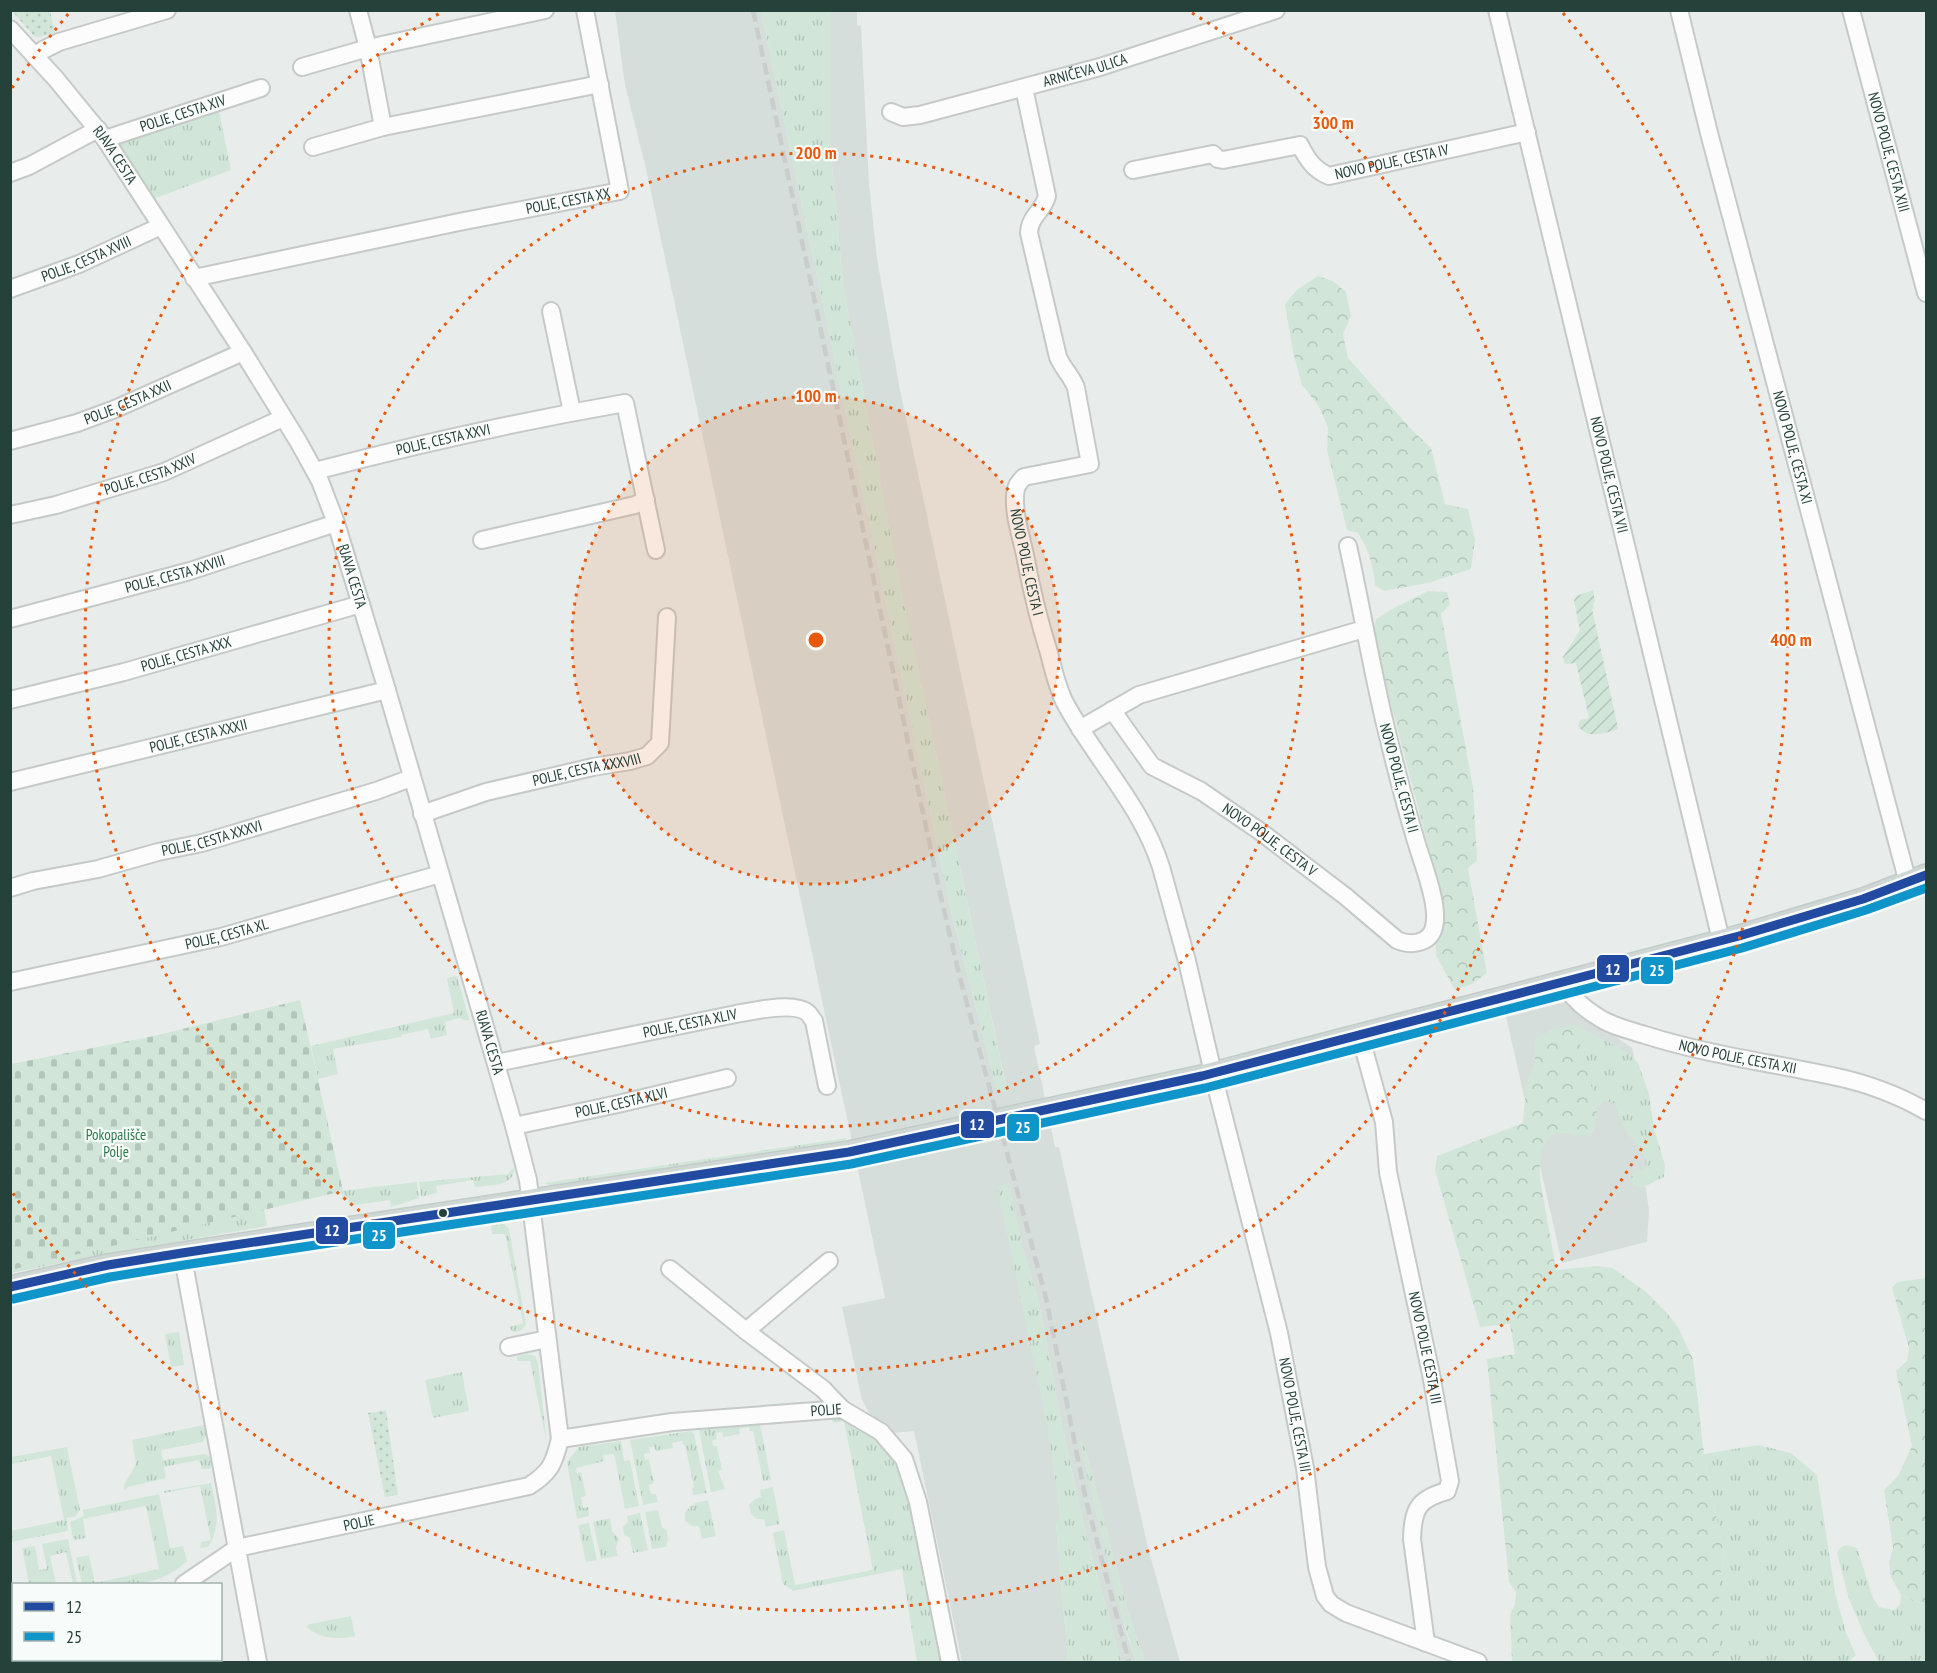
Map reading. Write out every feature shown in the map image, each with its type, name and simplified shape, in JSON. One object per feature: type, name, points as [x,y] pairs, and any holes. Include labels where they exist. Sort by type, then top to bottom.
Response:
[{"type":"main road","points":[[10,1287],[108,1265],[182,1253],[849,1152],[1213,1073],[1721,940],[1803,917],[1917,879]]},
{"type":"street","points":[[35,56],[59,42],[167,10]]},
{"type":"street","points":[[358,10],[368,48],[383,127]]},
{"type":"street","points":[[302,67],[368,48],[546,10]]},
{"type":"street","points":[[313,147],[383,127],[600,84],[585,10]]},
{"type":"street","name":"ARNIČEVA ULICA","points":[[891,112],[903,117],[920,115],[1024,88],[1100,67],[1276,10]]},
{"type":"street","name":"NOVO POLJE, CESTA VII","points":[[1497,10],[1721,940]]},
{"type":"street","name":"NOVO POLJE, CESTA XI","points":[[1679,10],[1917,879]]},
{"type":"street","name":"NOVO POLJE, CESTA XIII","points":[[1851,10],[1926,293]]},
{"type":"street","name":"RJAVA CESTA","points":[[10,29],[101,134],[243,352],[315,471],[336,523],[387,690],[514,1126],[528,1180],[530,1199]]},
{"type":"street","name":"POLJE, CESTA XX","points":[[195,278],[459,222],[620,192],[600,84]]},
{"type":"street","name":"POLJE, CESTA XIV","points":[[10,173],[101,134],[261,88]]},
{"type":"street","name":"NOVO POLJE, CESTA I","points":[[1024,88],[1047,196],[1045,205],[1029,223],[1029,233],[1058,357],[1064,369],[1072,376],[1076,388],[1090,464],[1024,477],[1017,483],[1016,515],[1034,602],[1063,699],[1080,729],[1131,803],[1156,852],[1187,961],[1213,1073]]},
{"type":"street","name":"NOVO POLJE, CESTA IV","points":[[1133,170],[1213,154],[1223,160],[1300,145],[1318,172],[1329,176],[1527,132]]},
{"type":"street","name":"POLJE, CESTA XVIII","points":[[10,290],[79,264],[161,226]]},
{"type":"street","points":[[551,311],[572,412]]},
{"type":"street","name":"POLJE, CESTA XXII","points":[[10,441],[77,423],[115,409],[243,352]]},
{"type":"street","name":"POLJE, CESTA XXVI","points":[[315,471],[419,444],[626,403],[656,550]]},
{"type":"street","name":"POLJE, CESTA XXIV","points":[[10,515],[56,505],[164,472],[283,418]]},
{"type":"street","points":[[482,540],[635,505],[646,500]]},
{"type":"street","name":"POLJE, CESTA XXVIII","points":[[10,619],[190,571],[336,523]]},
{"type":"street","name":"NOVO POLJE, CESTA II","points":[[1348,546],[1385,724],[1430,888],[1434,927]]},
{"type":"street","name":"POLJE, CESTA XXX","points":[[10,700],[124,672],[361,604]]},
{"type":"street","name":"POLJE, CESTA XXXVIII","points":[[422,814],[486,792],[593,767],[630,761],[654,752],[660,743],[667,617]]},
{"type":"street","points":[[1080,729],[1139,695],[1364,629]]},
{"type":"street","name":"POLJE, CESTA XXXII","points":[[10,782],[387,690]]},
{"type":"street","name":"NOVO POLJE, CESTA V","points":[[1112,710],[1152,766],[1201,791],[1261,832],[1345,896],[1397,940],[1406,944],[1421,942],[1430,935],[1434,927]]},
{"type":"street","name":"POLJE, CESTA XXXVI","points":[[10,888],[202,843],[411,778]]},
{"type":"street","name":"POLJE, CESTA XL","points":[[10,982],[221,937],[440,874]]},
{"type":"street","name":"NOVO POLJE, CESTA XII","points":[[1563,982],[1569,995],[1585,1009],[1600,1019],[1627,1029],[1709,1053],[1879,1088],[1908,1100],[1926,1111]]},
{"type":"street","name":"POLJE, CESTA XLIV","points":[[496,1063],[590,1042],[766,1008],[796,1008],[807,1012],[814,1021],[827,1086]]},
{"type":"street","name":"NOVO POLJE CESTA III","points":[[1360,1035],[1384,1122],[1388,1172],[1427,1352],[1449,1468],[1450,1486],[1447,1491],[1427,1498],[1414,1514],[1412,1539],[1426,1643]]},
{"type":"street","name":"NOVO POLJE, CESTA III","points":[[1213,1073],[1281,1344],[1305,1468],[1317,1567],[1326,1596],[1331,1604],[1346,1613],[1478,1662]]},
{"type":"street","name":"POLJE, CESTA XLVI","points":[[514,1126],[727,1078]]},
{"type":"street","name":"POLJE","points":[[185,1583],[237,1548],[522,1489],[549,1470],[554,1462],[560,1439],[530,1199]]},
{"type":"street","points":[[182,1253],[258,1662]]},
{"type":"street","points":[[746,1332],[828,1261]]},
{"type":"street","points":[[670,1269],[746,1332],[823,1389],[842,1409]]},
{"type":"street","points":[[509,1347],[548,1339]]},
{"type":"street","name":"POLJE","points":[[560,1439],[672,1422],[842,1409],[880,1432],[904,1459],[918,1502],[950,1662]]},
{"type":"shaded area","points":[[615,11],[761,11],[952,915],[998,1093],[1007,1090],[896,565],[843,285],[830,141],[830,11],[857,11],[857,25],[861,26],[869,184],[877,258],[899,385],[1040,1044],[1034,1046],[1055,1147],[1059,1147],[1148,1548],[1180,1662],[1145,1662],[1127,1609],[1084,1443],[1080,1442],[1126,1632],[1136,1662],[1121,1662],[1084,1527],[1039,1303],[1024,1252],[1061,1520],[1056,1522],[1068,1662],[962,1662],[914,1431],[893,1433],[869,1413],[862,1400],[842,1307],[885,1298],[647,173],[625,85]]},
{"type":"shaded area","points":[[1566,1002],[1632,1048],[1659,1168],[1644,1177],[1649,1210],[1647,1242],[1562,1263],[1506,1017]]},
{"type":"green space","points":[[11,10],[50,11],[55,33],[34,36]]},
{"type":"green space","points":[[761,11],[830,11],[830,141],[843,285],[896,565],[1007,1091],[998,1093],[952,915]]},
{"type":"green space","points":[[218,106],[231,170],[153,199],[116,142]]},
{"type":"green space","points":[[1318,276],[1333,281],[1346,292],[1351,316],[1343,334],[1348,358],[1431,448],[1445,504],[1468,509],[1475,540],[1471,569],[1428,583],[1384,591],[1375,585],[1372,564],[1365,545],[1358,533],[1347,530],[1327,450],[1328,427],[1318,405],[1302,385],[1293,352],[1285,304],[1298,289]]},
{"type":"green space","points":[[1593,590],[1595,602],[1592,609],[1618,728],[1596,734],[1586,733],[1578,726],[1580,720],[1589,718],[1576,663],[1565,664],[1563,657],[1580,630],[1574,601],[1576,596]]},
{"type":"green space","points":[[1428,591],[1447,592],[1450,604],[1441,614],[1473,787],[1477,861],[1468,868],[1487,973],[1472,984],[1455,990],[1436,955],[1435,937],[1442,922],[1435,872],[1373,635],[1376,619]]},
{"type":"green space","points":[[457,976],[469,1019],[467,1021],[460,1018],[445,1022],[447,1035],[431,1039],[428,1029],[401,1035],[401,1037],[333,1049],[338,1074],[318,1079],[311,1046],[454,1013],[447,978]]},
{"type":"green space","name":"Pokopališče Polje","points":[[300,1000],[343,1191],[11,1270],[11,1064],[154,1036]]},
{"type":"green space","points":[[1575,1025],[1627,1052],[1638,1063],[1649,1094],[1654,1129],[1665,1165],[1664,1177],[1642,1188],[1633,1184],[1631,1175],[1646,1168],[1645,1157],[1624,1128],[1615,1104],[1604,1100],[1597,1108]]},
{"type":"green space","points":[[1575,1025],[1597,1108],[1593,1132],[1580,1136],[1566,1133],[1554,1134],[1548,1138],[1542,1150],[1540,1179],[1556,1270],[1597,1266],[1613,1268],[1646,1292],[1668,1314],[1678,1327],[1693,1359],[1704,1454],[1724,1554],[1719,1582],[1719,1662],[1512,1661],[1510,1615],[1515,1604],[1516,1592],[1509,1582],[1487,1359],[1515,1354],[1510,1324],[1480,1327],[1435,1170],[1437,1156],[1523,1123],[1526,1086],[1535,1061],[1534,1040],[1551,1030]]},
{"type":"green space","points":[[1193,1088],[1200,1089],[1052,1122],[1057,1116]]},
{"type":"green space","points":[[847,1138],[844,1144],[552,1186],[544,1183]]},
{"type":"green space","points":[[846,1161],[854,1165],[550,1208]]},
{"type":"green space","points":[[514,1167],[511,1178],[500,1184],[475,1187],[473,1180],[436,1186],[437,1193],[421,1197],[419,1182],[508,1174]]},
{"type":"green space","points":[[417,1182],[419,1198],[391,1207],[390,1200],[349,1206],[348,1199],[343,1200],[341,1191]]},
{"type":"green space","points":[[1009,1184],[1024,1252],[1039,1303],[1084,1527],[1121,1662],[1068,1662],[1056,1522],[1061,1519],[1047,1424],[997,1186]]},
{"type":"green space","points":[[264,1209],[267,1226],[11,1273],[10,1270]]},
{"type":"green space","points":[[503,1222],[509,1229],[526,1325],[520,1331],[513,1332],[509,1327],[523,1323],[505,1234],[492,1234],[491,1223]]},
{"type":"green space","points":[[1926,1278],[1926,1605],[1901,1595],[1891,1577],[1889,1562],[1893,1548],[1884,1490],[1898,1476],[1912,1446],[1896,1371],[1907,1361],[1909,1348],[1892,1288],[1897,1282]]},
{"type":"green space","points":[[179,1332],[184,1365],[171,1367],[165,1334]]},
{"type":"green space","points":[[528,1354],[535,1356],[538,1362],[547,1445],[530,1361],[517,1361],[517,1356]]},
{"type":"green space","points":[[462,1372],[469,1411],[433,1418],[425,1380]]},
{"type":"green space","points":[[386,1410],[398,1495],[385,1497],[368,1413]]},
{"type":"green space","points":[[836,1416],[865,1428],[891,1450],[907,1483],[944,1662],[917,1662],[902,1569],[793,1591],[783,1584],[773,1533],[784,1530],[795,1585],[873,1570],[844,1421],[833,1423],[832,1418]]},
{"type":"green space","points":[[760,1424],[771,1480],[763,1481],[753,1431],[750,1431],[749,1427],[739,1429],[740,1434],[723,1437],[722,1432],[716,1433],[717,1439],[712,1441],[713,1446],[717,1446],[722,1470],[718,1471],[725,1489],[711,1492],[699,1430]]},
{"type":"green space","points":[[204,1425],[207,1433],[203,1442],[161,1450],[163,1460],[205,1454],[212,1458],[213,1464],[210,1469],[202,1469],[199,1460],[164,1467],[166,1478],[124,1490],[124,1485],[136,1464],[132,1440]]},
{"type":"green space","points":[[691,1431],[694,1434],[707,1493],[693,1495],[692,1488],[694,1487],[685,1445],[683,1446],[682,1441],[672,1443],[673,1448],[656,1451],[654,1446],[649,1447],[650,1453],[644,1454],[645,1460],[649,1459],[654,1483],[649,1485],[651,1494],[656,1494],[658,1502],[643,1505],[630,1440]]},
{"type":"green space","points":[[621,1441],[624,1461],[630,1460],[639,1506],[625,1509],[615,1458],[613,1454],[603,1455],[604,1461],[576,1468],[577,1473],[581,1472],[586,1496],[581,1497],[583,1508],[588,1507],[589,1516],[577,1519],[567,1462],[579,1447]]},
{"type":"green space","points":[[1080,1442],[1084,1442],[1127,1609],[1145,1662],[1136,1662],[1128,1635],[1105,1553]]},
{"type":"green space","points":[[1758,1445],[1791,1453],[1817,1475],[1835,1592],[1846,1633],[1856,1655],[1848,1662],[1719,1662],[1719,1582],[1724,1554],[1704,1454]]},
{"type":"green space","points":[[67,1447],[80,1510],[75,1517],[67,1518],[68,1531],[11,1542],[11,1531],[64,1520],[51,1456],[11,1464],[11,1457]]},
{"type":"green space","points":[[211,1483],[216,1507],[215,1531],[208,1547],[200,1548],[201,1542],[211,1540],[200,1486],[164,1493],[164,1491]]},
{"type":"green space","points":[[773,1487],[780,1524],[766,1527],[764,1519],[757,1519],[751,1514],[749,1505],[761,1497],[760,1490]]},
{"type":"green space","points":[[159,1494],[170,1548],[183,1546],[187,1561],[163,1577],[151,1581],[95,1583],[159,1569],[146,1506],[83,1519],[86,1538],[73,1540],[70,1522],[84,1516],[83,1510]]},
{"type":"green space","points":[[708,1500],[716,1536],[702,1539],[699,1526],[692,1526],[685,1521],[685,1512],[695,1503]]},
{"type":"green space","points":[[658,1510],[662,1527],[667,1531],[668,1540],[666,1547],[652,1549],[645,1512]]},
{"type":"green space","points":[[640,1513],[648,1550],[633,1553],[630,1538],[624,1535],[623,1527],[628,1522],[627,1516]]},
{"type":"green space","points":[[610,1518],[612,1531],[619,1539],[616,1548],[618,1556],[601,1559],[593,1522]]},
{"type":"green space","points":[[589,1523],[597,1560],[586,1562],[578,1525]]},
{"type":"green space","points":[[68,1539],[77,1583],[73,1583],[66,1552],[50,1556],[56,1583],[29,1583],[22,1548],[35,1546],[39,1570],[47,1569],[42,1544]]},
{"type":"green space","points":[[1847,1545],[1857,1548],[1873,1598],[1879,1607],[1894,1610],[1900,1604],[1901,1595],[1926,1605],[1926,1662],[1879,1662],[1849,1599],[1837,1553],[1841,1547]]},
{"type":"green space","points":[[89,1555],[95,1583],[82,1583],[76,1558]]},
{"type":"green space","points":[[351,1616],[355,1636],[329,1638],[306,1627],[310,1624]]},
{"type":"railway","points":[[753,10],[940,893],[959,974],[1046,1298],[1086,1500],[1129,1662]]},
{"type":"transit line","name":"12","points":[[10,1287],[108,1265],[182,1253],[849,1152],[1202,1076],[1739,936],[1863,899],[1926,875]]},
{"type":"transit line","name":"25","points":[[13,1299],[110,1277],[184,1265],[851,1164],[1205,1088],[1742,948],[1866,910],[1926,888]]}]
